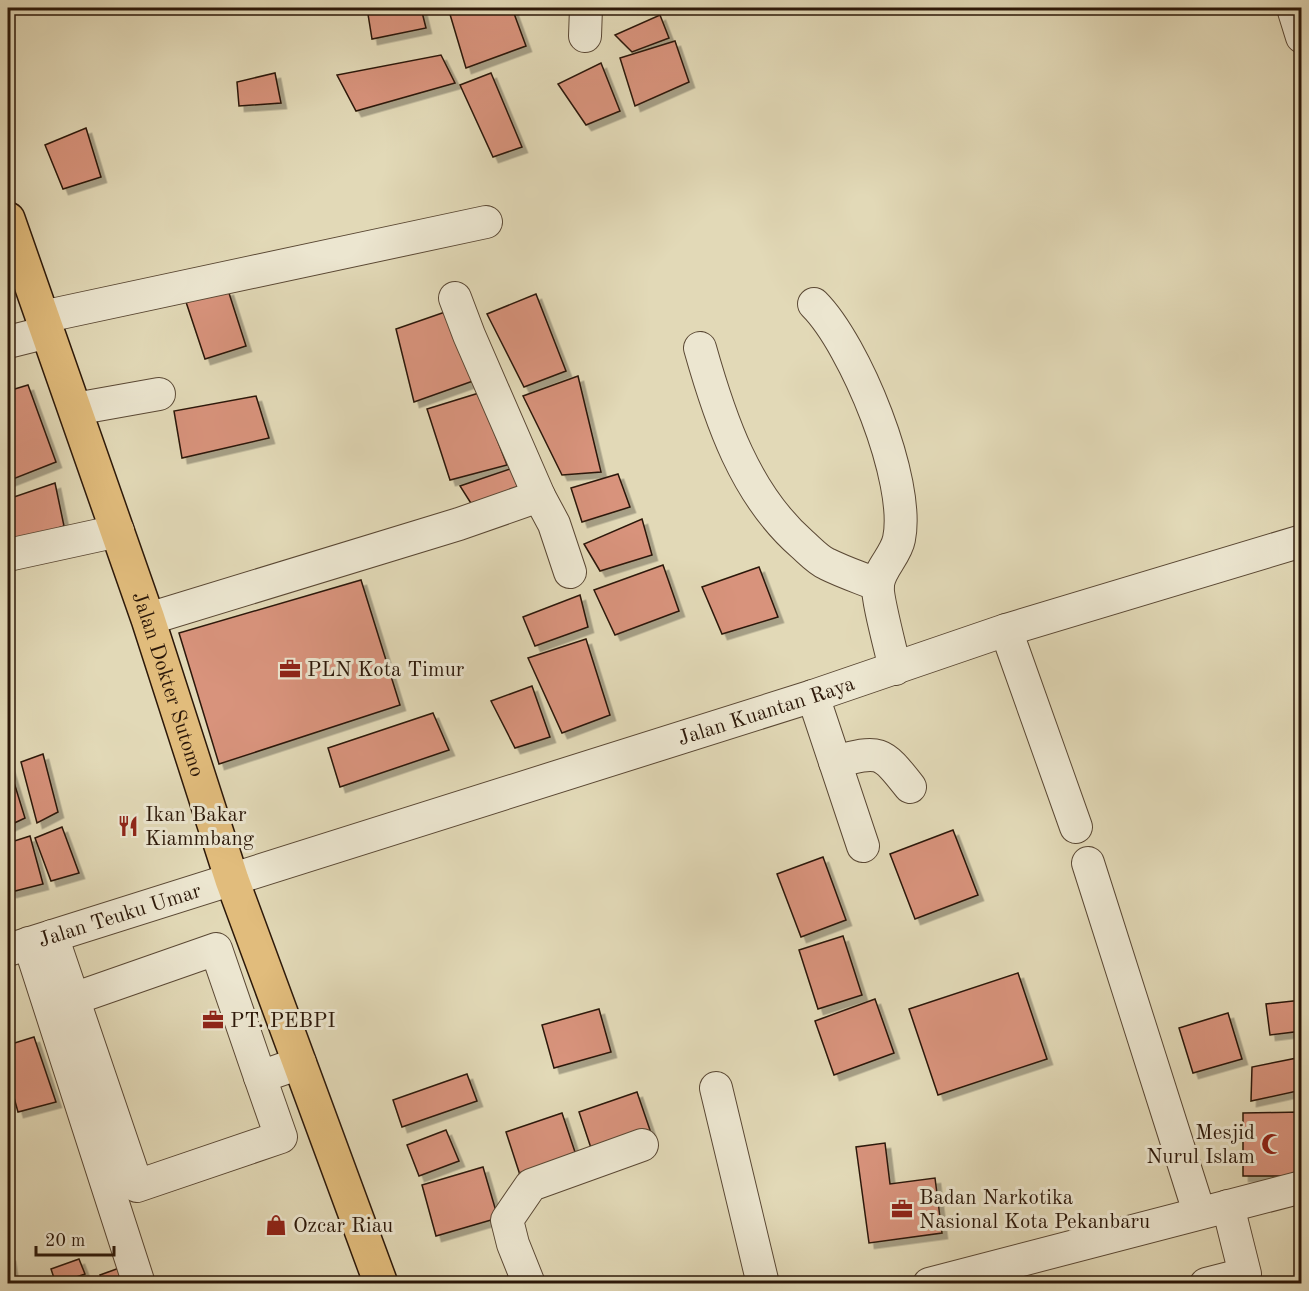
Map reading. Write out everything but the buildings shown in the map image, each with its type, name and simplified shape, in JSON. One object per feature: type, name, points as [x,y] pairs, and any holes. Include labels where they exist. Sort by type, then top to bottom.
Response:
[{"type":"main road","name":"Jalan Dokter Sutomo","points":[[8,219],[148,619],[232,880],[381,1284]]},
{"type":"street","points":[[1293,8],[1302,37]]},
{"type":"street","points":[[8,342],[45,325],[486,222]]},
{"type":"street","points":[[455,298],[469,335],[554,524],[570,572]]},
{"type":"street","points":[[814,304],[829,319],[860,380],[885,442],[899,489],[899,539],[878,585],[895,669]]},
{"type":"street","points":[[700,348],[718,413],[743,466],[763,499],[789,532],[825,564],[878,585]]},
{"type":"street","points":[[75,409],[159,394]]},
{"type":"street","points":[[148,619],[459,524],[540,496]]},
{"type":"street","points":[[8,555],[118,531]]},
{"type":"street","name":"Jalan Kuantan Raya","points":[[232,880],[813,696],[1006,630],[1302,541]]},
{"type":"street","points":[[1006,630],[1076,827]]},
{"type":"street","points":[[813,696],[863,846]]},
{"type":"street","points":[[836,762],[870,753],[881,755],[910,787]]},
{"type":"street","points":[[1088,863],[1214,1209],[1245,1274],[1206,1284]]},
{"type":"street","name":"Jalan Teuku Umar","points":[[29,943],[232,880]]},
{"type":"street","points":[[29,943],[73,999],[137,1186],[281,1137],[216,949],[73,999]]},
{"type":"street","points":[[29,943],[139,1284]]},
{"type":"street","points":[[260,1077],[300,1063]]},
{"type":"street","points":[[716,1088],[763,1284]]},
{"type":"street","points":[[529,1284],[513,1244],[507,1220],[531,1185],[642,1145]]},
{"type":"street","points":[[929,1284],[1020,1272],[1214,1209],[1302,1187]]},
{"type":"place","name":"PLN Kota Timur","points":[[290,669]]},
{"type":"place","name":"Ikan Bakar Kiammbang","points":[[128,826]]},
{"type":"place","name":"PT. PEBPI","points":[[213,1020]]},
{"type":"place","name":"Mesjid Nurul Islam","points":[[1272,1144]]},
{"type":"place","name":"Badan Narkotika Nasional Kota Pekanbaru","points":[[902,1209]]},
{"type":"place","name":"Ozcar Riau","points":[[276,1225]]}]
